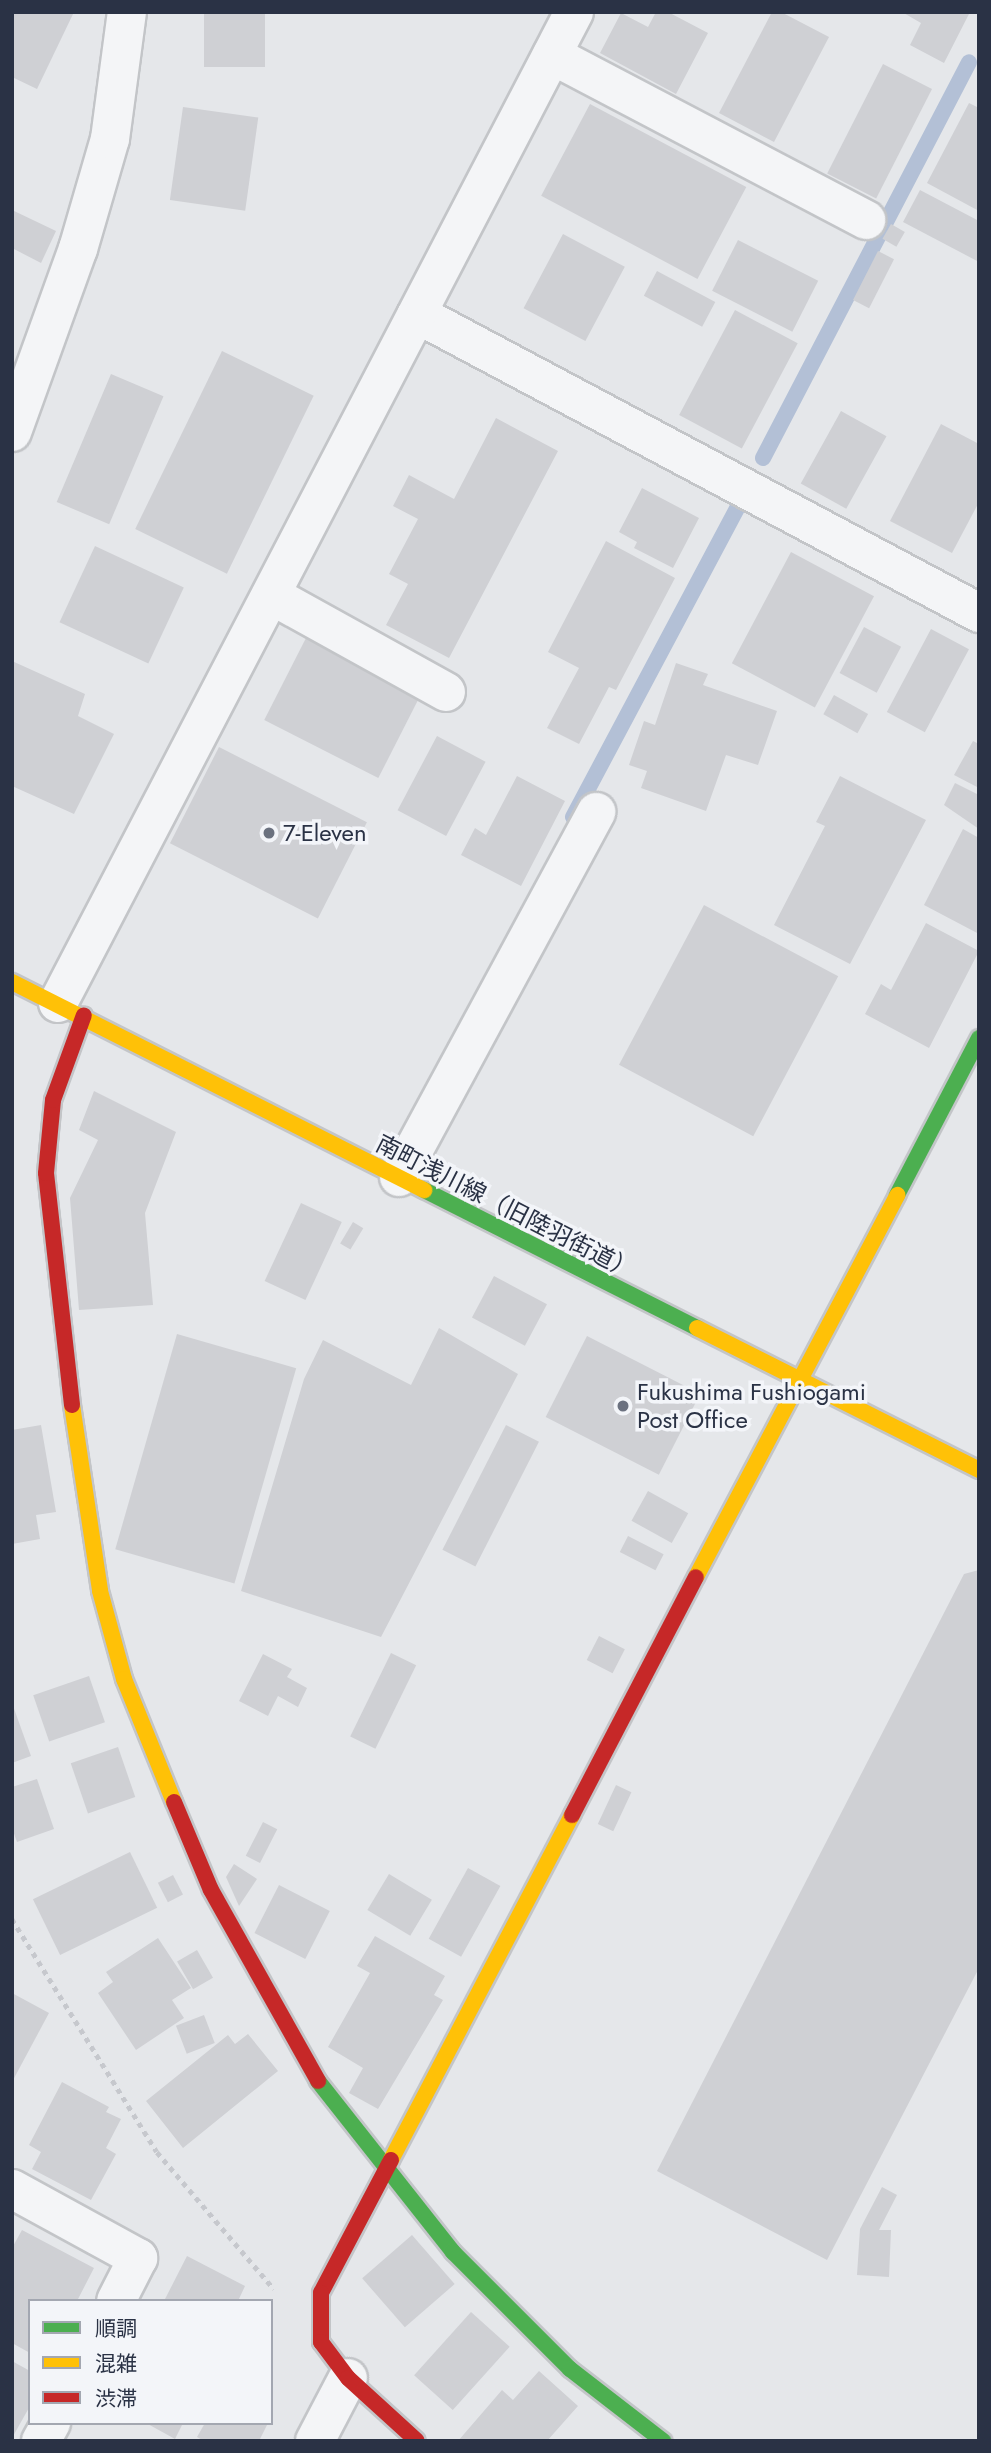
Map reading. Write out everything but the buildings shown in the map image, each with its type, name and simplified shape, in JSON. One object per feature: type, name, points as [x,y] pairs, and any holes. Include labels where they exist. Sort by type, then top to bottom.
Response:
[{"type":"street","points":[[12,432],[78,249],[110,139],[127,12]]},
{"type":"street","points":[[574,12],[271,596],[71,1009],[54,1100],[46,1173],[50,1235],[83,1497],[100,1591],[124,1679],[211,1890],[317,2080],[453,2252],[570,2369],[663,2441]]},
{"type":"street","points":[[552,55],[866,220]]},
{"type":"street","points":[[417,314],[979,612]]},
{"type":"street","points":[[271,596],[446,692]]},
{"type":"street","points":[[399,1177],[596,812]]},
{"type":"street","name":"南町浅川線（旧陸羽街道）","points":[[12,982],[71,1009],[796,1382],[979,1470]]},
{"type":"street","points":[[417,2441],[348,2378],[321,2342],[321,2293],[384,2166],[979,1038]]},
{"type":"street","points":[[12,2189],[138,2258],[117,2299]]},
{"type":"street","points":[[315,2441],[348,2378]]},
{"type":"street","points":[[41,2441],[50,2425]]},
{"type":"path","points":[[12,1919],[157,2152],[321,2342]]},
{"type":"waterway","points":[[763,458],[969,62]]},
{"type":"waterway","points":[[573,817],[738,507]]},
{"type":"traffic: fast","points":[[897,1195],[979,1038]]},
{"type":"traffic: fast","points":[[424,1190],[697,1328]]},
{"type":"traffic: fast","points":[[318,2081],[453,2252],[570,2369],[663,2441]]},
{"type":"traffic: slow","points":[[12,982],[424,1190]]},
{"type":"traffic: slow","points":[[696,1577],[897,1195]]},
{"type":"traffic: slow","points":[[697,1328],[979,1470]]},
{"type":"traffic: slow","points":[[72,1405],[100,1591],[124,1679],[174,1802]]},
{"type":"traffic: slow","points":[[391,2160],[572,1815]]},
{"type":"traffic: jam","points":[[72,1405],[46,1173],[53,1100],[84,1015]]},
{"type":"traffic: jam","points":[[572,1815],[696,1577]]},
{"type":"traffic: jam","points":[[174,1802],[211,1890],[318,2081]]},
{"type":"traffic: jam","points":[[391,2160],[321,2293],[321,2342],[348,2378],[417,2441]]},
{"type":"place","name":"7-Eleven","points":[[269,833]]},
{"type":"place","name":"Fukushima Fushiogami Post Office","points":[[623,1406]]}]
